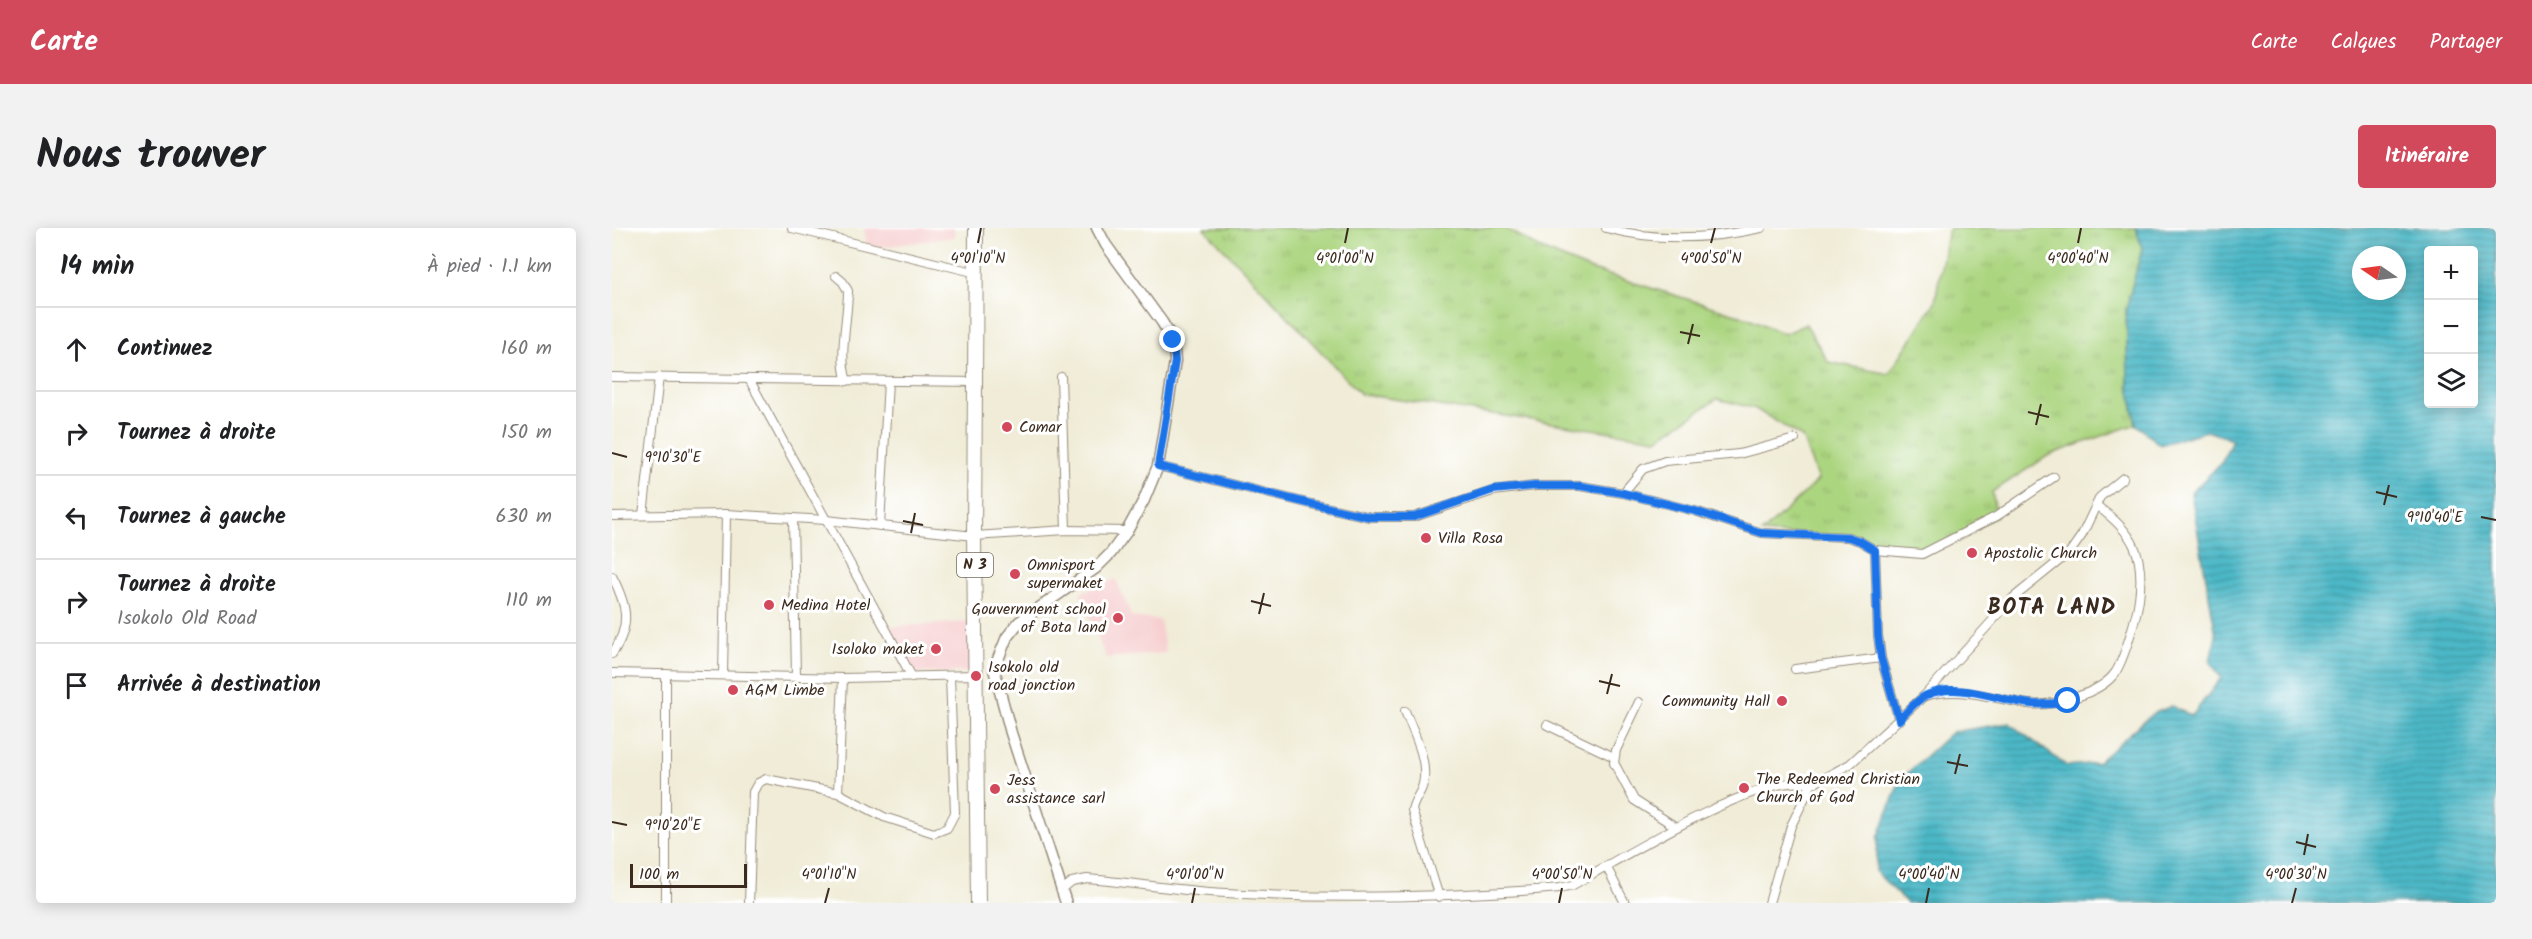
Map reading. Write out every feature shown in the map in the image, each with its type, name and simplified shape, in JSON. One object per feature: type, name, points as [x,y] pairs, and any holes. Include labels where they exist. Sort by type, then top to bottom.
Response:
[{"type":"highway","name":"N 3","points":[[976,228],[974,536],[978,903]]},
{"type":"street","points":[[792,228],[977,273]]},
{"type":"street","points":[[1066,903],[1060,891],[1011,733],[994,669],[1007,637],[1019,622],[1096,568],[1111,553],[1127,531],[1144,500],[1158,466],[1175,361],[1173,340],[1097,228]]},
{"type":"street","points":[[1606,228],[1690,238],[1728,235],[1761,228]]},
{"type":"street","points":[[836,276],[848,291],[844,354],[844,372],[847,381]]},
{"type":"street","points":[[612,377],[975,382]]},
{"type":"street","points":[[643,515],[659,377]]},
{"type":"street","points":[[1061,377],[1066,530]]},
{"type":"street","points":[[749,379],[912,677]]},
{"type":"street","points":[[880,526],[888,381]]},
{"type":"street","points":[[1623,493],[1643,469],[1665,461],[1739,454],[1795,440]]},
{"type":"street","points":[[1158,466],[1370,517],[1414,517],[1482,493],[1516,488],[1580,486],[1623,493],[1695,511],[1762,533],[1848,537],[1875,550],[1922,554],[1997,516],[2054,477]]},
{"type":"street","points":[[1769,903],[1789,832],[1811,785],[1850,764],[1924,696],[2013,598],[2070,552],[2082,535],[2100,497],[2123,478]]},
{"type":"street","points":[[1924,696],[1947,691],[2048,705],[2068,701],[2114,675],[2121,663],[2139,600],[2140,571],[2130,536],[2119,522],[2097,506]]},
{"type":"street","points":[[612,516],[726,514],[826,520],[974,536],[1066,530],[1127,531]]},
{"type":"street","points":[[723,675],[726,514]]},
{"type":"street","points":[[793,519],[796,676]]},
{"type":"street","points":[[1875,550],[1876,607],[1881,658],[1899,720]]},
{"type":"street","points":[[612,576],[626,606],[624,633],[612,654]]},
{"type":"street","points":[[1795,669],[1881,658]]},
{"type":"street","points":[[612,673],[843,678],[950,676],[976,670],[994,669]]},
{"type":"street","points":[[666,674],[666,903]]},
{"type":"street","points":[[748,903],[753,792],[758,783],[766,779],[838,792],[884,817],[934,832],[947,828],[956,813],[950,676]]},
{"type":"street","points":[[838,792],[843,678]]},
{"type":"street","points":[[1639,702],[1614,757],[1617,770],[1634,800],[1676,827]]},
{"type":"street","points":[[1405,711],[1424,768],[1423,784],[1414,800],[1413,810],[1439,897]]},
{"type":"street","points":[[1547,724],[1614,757]]},
{"type":"street","points":[[1060,891],[1072,882],[1087,879],[1211,892],[1378,900],[1567,887],[1728,801],[1790,783],[1811,785]]},
{"type":"street","points":[[1606,866],[1625,903]]},
{"type":"shaded area","points":[[864,228],[954,228],[955,237],[867,249]]},
{"type":"shaded area","name":"Gouvernment school of Bota land","points":[[1116,579],[1132,617],[1160,620],[1166,653],[1106,658],[1080,593]]},
{"type":"shaded area","name":"Isoloko maket","points":[[970,622],[971,672],[914,673],[889,627]]},
{"type":"green space","points":[[1204,228],[1505,228],[1539,248],[1589,269],[1749,318],[1784,334],[1806,324],[1828,362],[1889,374],[1935,302],[1950,228],[2136,228],[2142,249],[2126,309],[2128,379],[2136,424],[2049,455],[1992,492],[1997,516],[1922,554],[1864,545],[1856,539],[1762,533],[1818,480],[1802,437],[1754,408],[1717,399],[1657,439],[1361,394]]},
{"type":"water","points":[[2136,228],[2496,228],[2496,903],[1907,903],[1876,872],[1878,838],[1900,780],[1952,732],[2009,723],[2067,766],[2097,763],[2152,714],[2172,706],[2192,716],[2221,678],[2210,661],[2216,635],[2191,493],[2222,462],[2232,439],[2206,431],[2160,445],[2136,424],[2128,379],[2126,309],[2142,249]]},
{"type":"place","name":"Comar","points":[[1007,427]]},
{"type":"place","name":"Villa Rosa","points":[[1426,538]]},
{"type":"place","name":"Apostolic Church","points":[[1972,553]]},
{"type":"place","name":"Omnisport supermaket","points":[[1015,574]]},
{"type":"place","name":"Medina Hotel","points":[[769,605]]},
{"type":"place","name":"Gouvernment school of Bota land","points":[[1118,618]]},
{"type":"place","name":"Isoloko maket","points":[[936,649]]},
{"type":"place","name":"Isokolo old road jonction","points":[[976,676]]},
{"type":"place","name":"AGM Limbe","points":[[733,690]]},
{"type":"place","name":"Community Hall","points":[[1782,701]]},
{"type":"place","name":"The Redeemed Christian Church of God","points":[[1744,788]]},
{"type":"place","name":"Jess assistance sarl","points":[[995,789]]},
{"type":"district","name":"BOTA LAND","points":[[2052,608]]},
{"type":"route","points":[[1173,340],[1175,361],[1158,466],[1370,517],[1414,517],[1493,490],[1558,485],[1623,493],[1695,511],[1762,533],[1848,537],[1868,544],[1875,550],[1876,607],[1881,658],[1899,720],[1924,696],[1943,691],[1986,695],[2029,704],[2048,705],[2068,701]]}]
